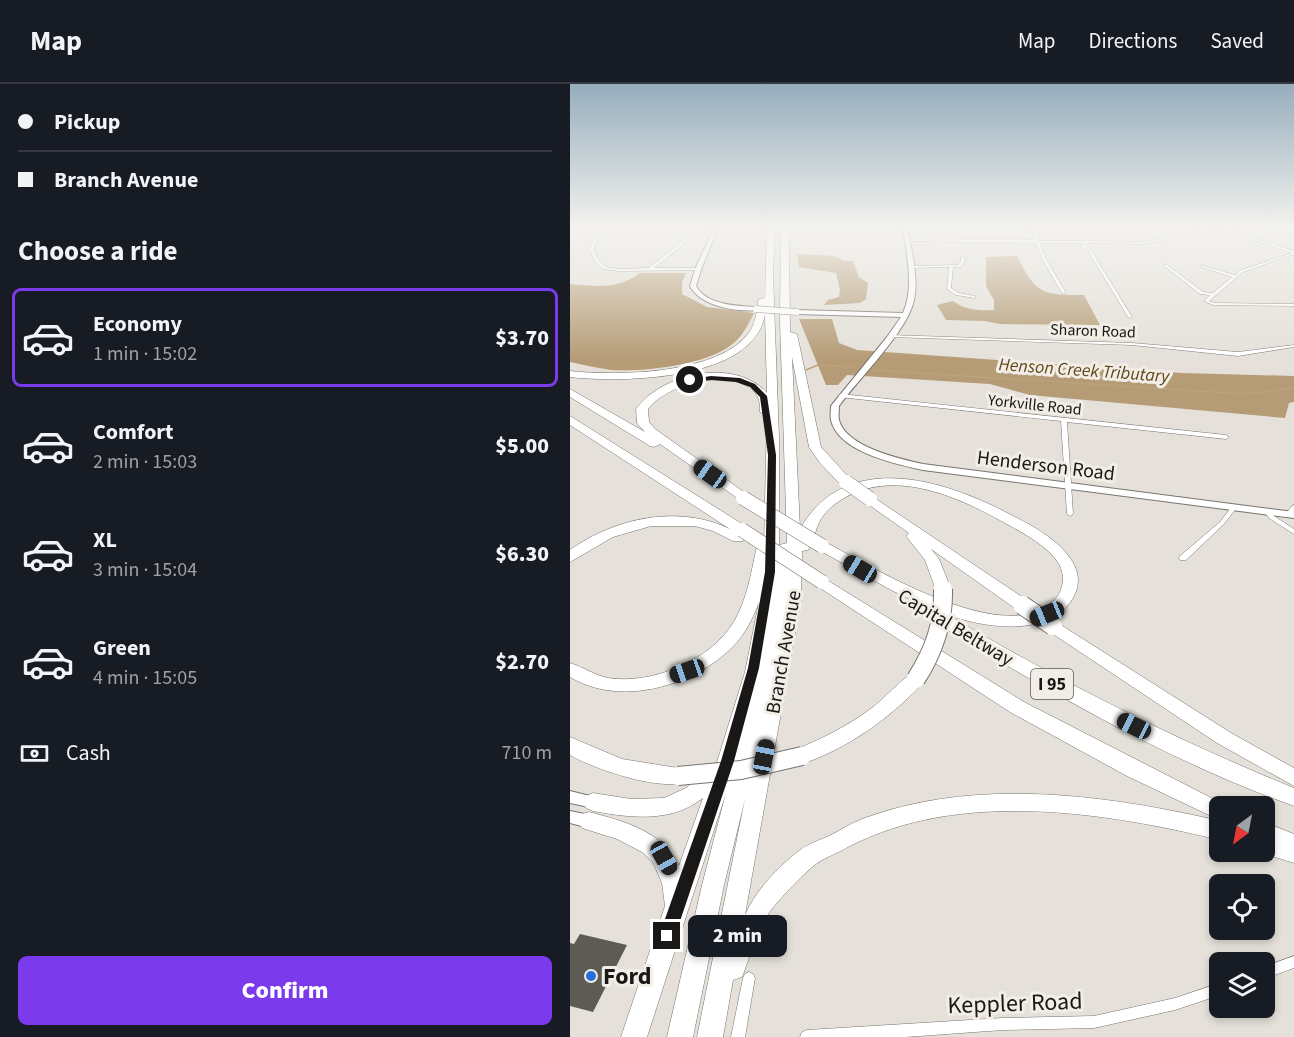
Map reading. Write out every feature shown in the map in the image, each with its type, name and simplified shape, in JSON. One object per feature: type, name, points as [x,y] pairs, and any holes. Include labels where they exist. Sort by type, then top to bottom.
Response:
[{"type":"highway","points":[[570,374],[615,377],[656,374],[697,365],[733,350],[752,336],[759,324],[768,270]]},
{"type":"highway","name":"Branch Avenue","points":[[634,1037],[728,761],[754,668],[766,601],[770,572],[772,455],[769,270]]},
{"type":"highway","name":"Branch Avenue","points":[[712,1037],[790,627],[795,571],[789,466],[785,270]]},
{"type":"highway","points":[[785,291],[815,447],[824,460],[846,482],[1053,626],[1224,738],[1294,777]]},
{"type":"highway","points":[[743,498],[651,432],[641,416],[644,404],[660,390],[690,380],[720,378],[746,382],[758,389],[764,396],[772,455]]},
{"type":"highway","name":"Capital Beltway","points":[[570,392],[994,651],[1094,706],[1212,762],[1294,797]]},
{"type":"highway","points":[[570,420],[741,535]]},
{"type":"highway","points":[[680,1037],[713,885],[778,626],[783,584],[789,466]]},
{"type":"highway","points":[[782,668],[794,627],[804,541],[810,525],[831,501],[862,487],[888,482],[914,482],[938,488],[976,503],[1020,527],[1056,552],[1070,572],[1071,580],[1063,602],[1047,614],[1019,622],[987,620],[959,613],[932,602],[822,546]]},
{"type":"highway","points":[[570,669],[597,682],[629,685],[687,671],[713,655],[734,634],[752,602],[771,497]]},
{"type":"highway","points":[[570,745],[603,762],[652,774],[706,776],[740,771],[802,756],[857,729],[883,711],[916,679],[926,663],[940,632],[944,603],[939,574],[922,546],[870,499]]},
{"type":"highway","points":[[570,557],[606,534],[636,524],[676,520],[741,535]]},
{"type":"highway","points":[[570,564],[606,534]]},
{"type":"highway","name":"Capital Beltway","points":[[741,535],[1017,707],[1071,737],[1209,806]]},
{"type":"highway","points":[[584,813],[656,809],[677,805],[711,780],[728,761]]},
{"type":"highway","points":[[712,1037],[740,940],[763,903],[804,860],[826,844],[859,829],[937,810],[1029,802],[1072,803],[1124,809],[1209,828]]},
{"type":"highway","points":[[584,813],[644,841],[664,858],[672,873],[675,892],[674,916]]},
{"type":"highway","points":[[1275,835],[1294,843]]},
{"type":"highway","points":[[1275,848],[1294,854]]},
{"type":"street","points":[[698,270],[693,285],[699,294],[720,303],[797,312],[905,315]]},
{"type":"street","points":[[841,396],[891,336],[905,315],[910,302],[910,270]]},
{"type":"street","points":[[951,270],[949,288],[958,294],[973,297]]},
{"type":"street","points":[[1050,270],[1064,293]]},
{"type":"street","points":[[1102,270],[1130,317]]},
{"type":"street","points":[[1171,270],[1202,293],[1210,296]]},
{"type":"street","points":[[1216,270],[1234,276]]},
{"type":"street","points":[[1244,270],[1234,276],[1206,302],[1294,305]]},
{"type":"street","name":"Sharon Road","points":[[891,336],[1132,344],[1238,354],[1294,346]]},
{"type":"street","name":"Yorkville Road","points":[[841,396],[1226,437]]},
{"type":"street","name":"Henderson Road","points":[[841,396],[833,413],[833,421],[838,429],[851,440],[880,456],[904,464],[1234,507],[1293,512]]},
{"type":"street","points":[[1064,420],[1070,485],[1070,514]]},
{"type":"street","points":[[1183,558],[1222,523],[1234,507]]},
{"type":"street","points":[[1267,511],[1271,517],[1294,532]]},
{"type":"street","points":[[570,797],[584,813]]},
{"type":"street","points":[[1275,969],[1294,962]]},
{"type":"street","points":[[738,1037],[749,978]]},
{"type":"street","name":"Keppler Road","points":[[807,1037],[1003,1024],[1094,1022],[1175,1004],[1209,993]]},
{"type":"shaded area","points":[[820,270],[857,270],[859,277],[868,283],[866,299],[860,303],[824,305],[828,300],[839,297],[840,290],[836,273]]},
{"type":"shaded area","points":[[986,270],[1025,270],[1035,285],[1049,293],[1084,295],[1100,325],[1000,324],[985,321],[946,320],[937,305],[953,301],[972,309],[994,310],[994,300],[986,286]]},
{"type":"shaded area","points":[[640,273],[686,273],[682,282],[682,294],[707,307],[754,313],[736,341],[711,356],[694,361],[641,370],[611,370],[570,362],[570,284],[606,286],[623,282]]},
{"type":"shaded area","points":[[799,319],[832,319],[839,343],[857,350],[1182,373],[1294,376],[1294,402],[1289,403],[1285,418],[1030,395],[990,384],[847,375],[838,385],[826,385]]},
{"type":"building","name":"Ford","points":[[580,934],[627,945],[593,1012],[570,1006],[570,943],[574,944]]},
{"type":"waterway","name":"Henson Creek Tributary","points":[[806,370],[818,365],[853,367]]},
{"type":"waterway","name":"Henson Creek Tributary","points":[[873,370],[1244,394],[1294,388]]},
{"type":"place","name":"Ford","points":[[591,976]]},
{"type":"route","points":[[667,936],[700,835],[728,761],[754,668],[770,572],[772,455],[764,396],[753,385],[737,380],[711,378],[690,380]]}]
